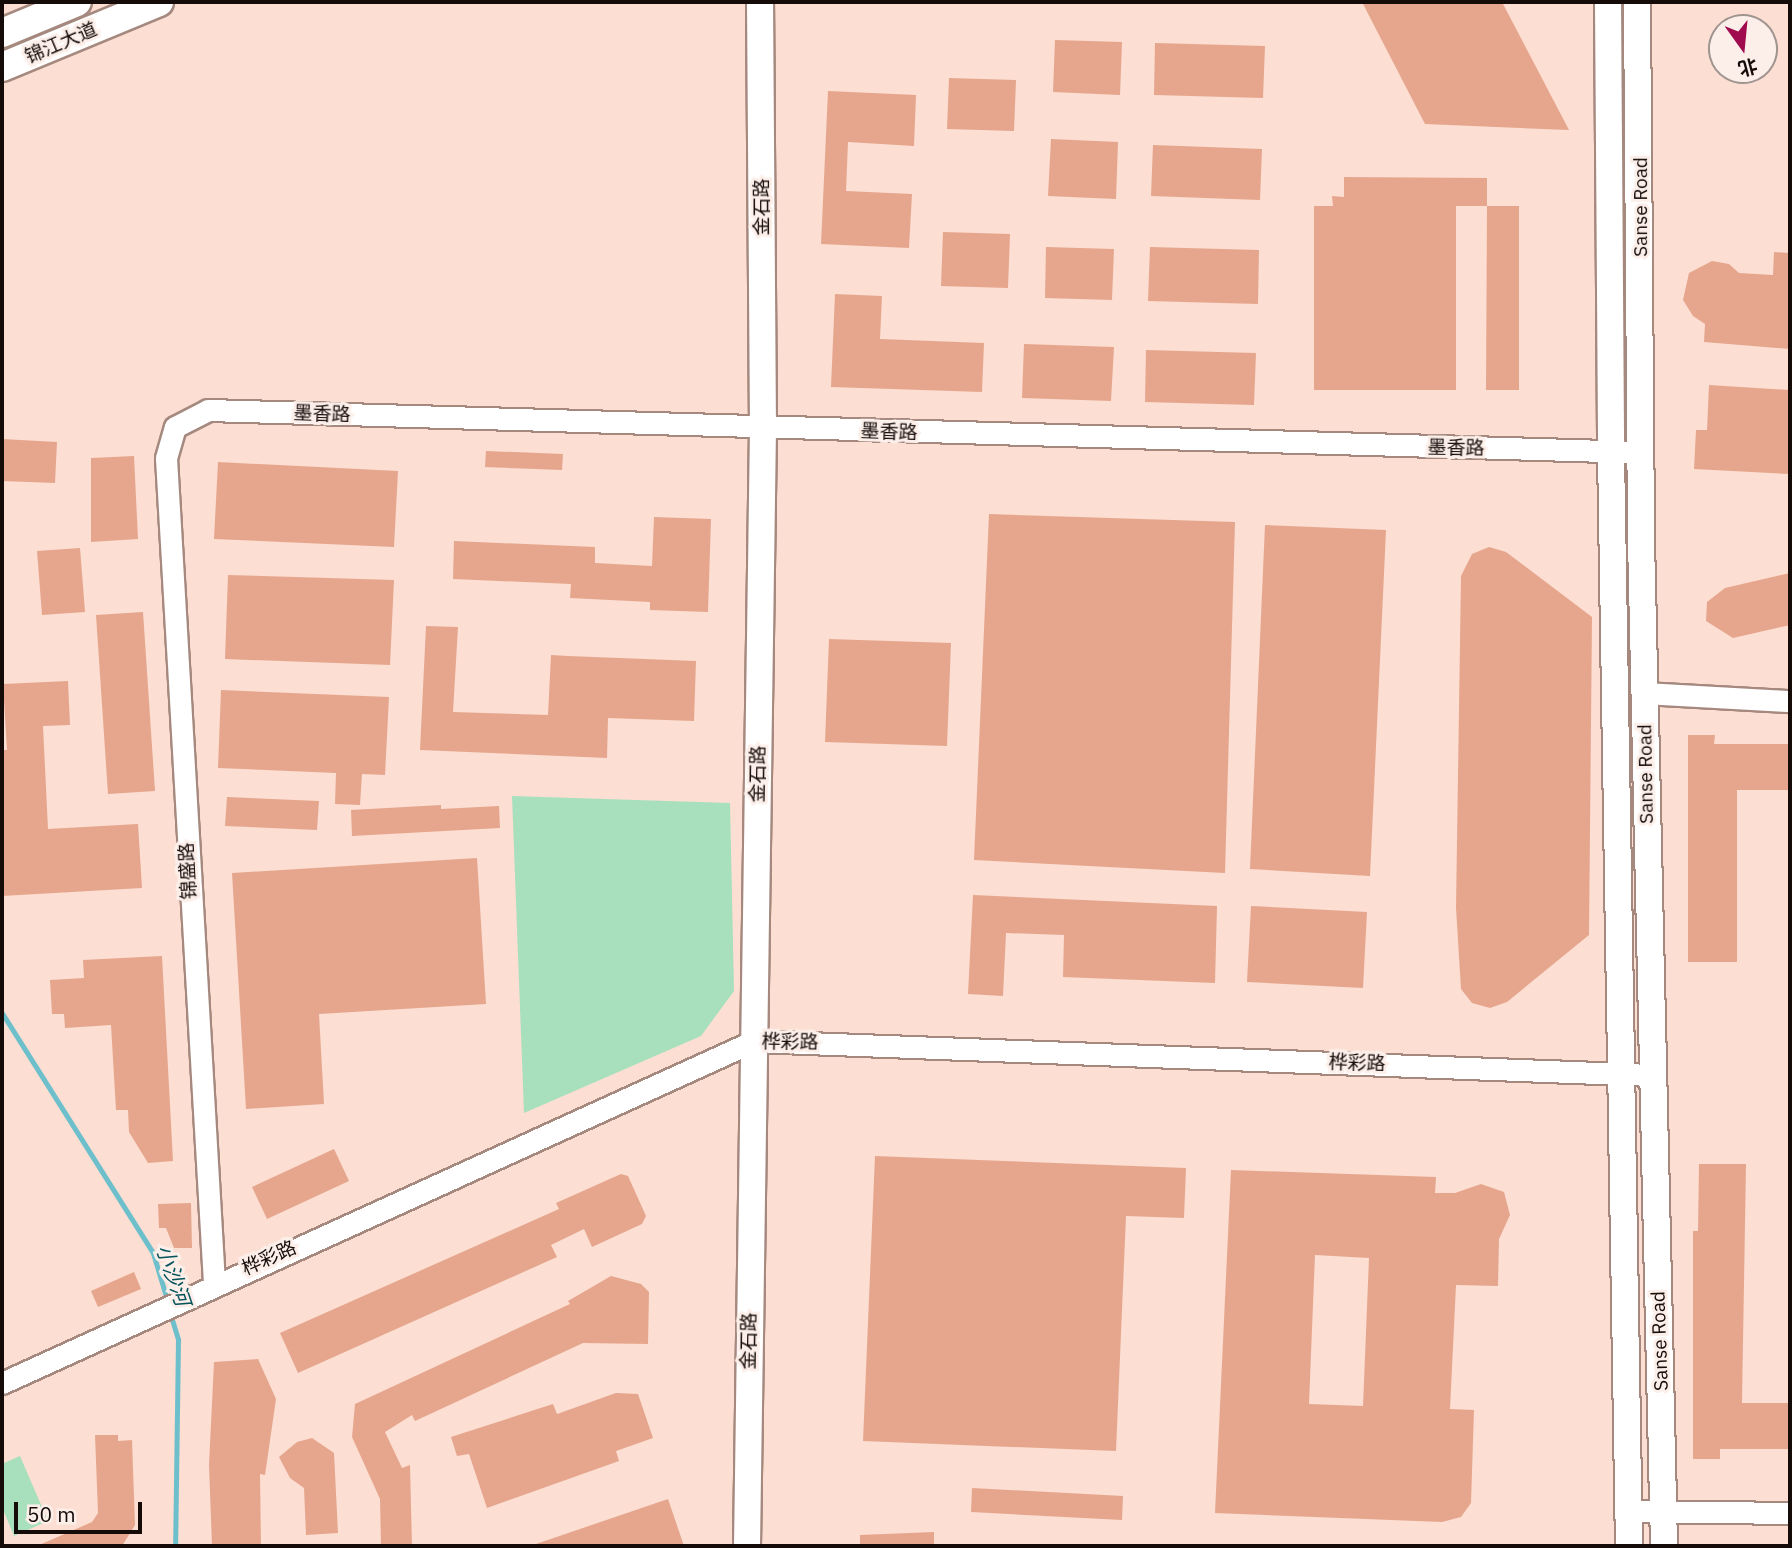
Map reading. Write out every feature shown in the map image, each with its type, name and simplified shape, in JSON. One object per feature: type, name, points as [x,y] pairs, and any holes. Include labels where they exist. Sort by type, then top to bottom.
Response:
[{"type":"main road","name":"锦江大道","points":[[2,33],[77,2]]},
{"type":"main road","name":"锦江大道","points":[[2,67],[159,2]]},
{"type":"street","name":"金石路","points":[[747,1546],[763,428],[760,2]]},
{"type":"street","name":"Sanse Road","points":[[1608,2],[1611,452],[1624,1073],[1629,1546]]},
{"type":"street","name":"Sanse Road","points":[[1637,2],[1640,452],[1664,1546]]},
{"type":"street","name":"墨香路","points":[[166,458],[174,427],[208,410],[1640,452]]},
{"type":"street","name":"锦盛路","points":[[166,458],[214,1283]]},
{"type":"street","points":[[1645,693],[1790,701]]},
{"type":"street","name":"桦彩路","points":[[2,1383],[214,1283],[754,1041],[1652,1075]]},
{"type":"street","points":[[1630,1511],[1790,1513]]},
{"type":"green space","points":[[512,796],[730,803],[734,991],[701,1036],[524,1113]]},
{"type":"green space","points":[[20,1456],[48,1521],[14,1536],[2,1507],[2,1464]]},
{"type":"building","points":[[1362,2],[1502,2],[1569,130],[1425,124]]},
{"type":"building","points":[[1055,40],[1122,42],[1120,95],[1053,92]]},
{"type":"building","points":[[1155,43],[1265,46],[1263,98],[1154,95]]},
{"type":"building","points":[[949,78],[1016,80],[1014,131],[947,129]]},
{"type":"building","points":[[828,91],[916,95],[914,146],[848,142],[846,191],[912,194],[909,248],[821,244]]},
{"type":"building","points":[[1051,139],[1118,142],[1116,199],[1048,196]]},
{"type":"building","points":[[1153,145],[1262,149],[1260,200],[1151,196]]},
{"type":"building","points":[[1344,177],[1487,178],[1487,206],[1456,206],[1456,390],[1314,390],[1314,206],[1333,206],[1332,196],[1344,197]]},
{"type":"building","points":[[1487,206],[1519,206],[1519,390],[1486,390]]},
{"type":"building","points":[[943,232],[1010,234],[1008,288],[941,286]]},
{"type":"building","points":[[1046,247],[1114,249],[1112,300],[1045,298]]},
{"type":"building","points":[[1150,247],[1259,250],[1258,304],[1148,301]]},
{"type":"building","points":[[1774,252],[1790,253],[1790,349],[1704,342],[1705,324],[1693,316],[1683,300],[1689,273],[1712,261],[1729,264],[1739,273],[1773,275]]},
{"type":"building","points":[[835,294],[882,296],[880,339],[984,343],[982,392],[831,387]]},
{"type":"building","points":[[1024,344],[1114,347],[1111,401],[1022,398]]},
{"type":"building","points":[[1146,350],[1256,353],[1254,405],[1145,402]]},
{"type":"building","points":[[1709,385],[1790,390],[1790,474],[1694,469],[1696,430],[1707,430]]},
{"type":"building","points":[[2,439],[57,442],[55,483],[2,481]]},
{"type":"building","points":[[486,451],[563,454],[562,470],[485,467]]},
{"type":"building","points":[[134,456],[138,539],[91,542],[91,458]]},
{"type":"building","points":[[218,462],[398,471],[394,547],[214,539]]},
{"type":"building","points":[[989,514],[1235,522],[1225,873],[974,860]]},
{"type":"building","points":[[654,517],[711,519],[708,612],[650,610],[650,602],[570,598],[571,584],[453,579],[454,541],[595,547],[595,563],[652,566]]},
{"type":"building","points":[[1265,525],[1386,530],[1370,876],[1250,869]]},
{"type":"building","points":[[1489,547],[1506,552],[1592,617],[1589,935],[1507,1002],[1490,1008],[1472,1003],[1461,989],[1456,908],[1461,576],[1472,554]]},
{"type":"building","points":[[80,548],[85,612],[42,615],[37,551]]},
{"type":"building","points":[[1790,573],[1790,625],[1733,638],[1706,621],[1707,602],[1725,588]]},
{"type":"building","points":[[228,575],[394,580],[390,665],[225,659]]},
{"type":"building","points":[[143,612],[155,791],[108,794],[96,615]]},
{"type":"building","points":[[426,626],[458,627],[453,712],[548,715],[551,655],[696,661],[694,721],[608,718],[607,758],[420,750]]},
{"type":"building","points":[[829,639],[951,643],[947,746],[825,742]]},
{"type":"building","points":[[68,681],[70,725],[43,726],[48,829],[138,824],[142,888],[2,896],[2,750],[7,750],[3,684]]},
{"type":"building","points":[[221,690],[389,697],[385,775],[362,774],[360,805],[335,804],[336,773],[218,768]]},
{"type":"building","points":[[1688,735],[1715,735],[1714,744],[1790,744],[1790,790],[1737,790],[1737,962],[1688,962]]},
{"type":"building","points":[[227,797],[319,801],[317,830],[225,826]]},
{"type":"building","points":[[441,805],[441,809],[499,806],[500,828],[352,836],[351,810]]},
{"type":"building","points":[[477,858],[486,1004],[319,1014],[324,1104],[246,1109],[232,873]]},
{"type":"building","points":[[973,895],[1217,906],[1215,983],[1063,977],[1064,935],[1006,933],[1003,996],[968,994]]},
{"type":"building","points":[[1251,906],[1367,912],[1363,988],[1247,982]]},
{"type":"building","points":[[162,956],[173,1161],[148,1163],[129,1132],[128,1110],[116,1110],[111,1025],[65,1028],[64,1014],[52,1014],[50,980],[84,978],[83,960]]},
{"type":"building","points":[[334,1149],[349,1181],[267,1219],[252,1187]]},
{"type":"building","points":[[875,1156],[1186,1168],[1184,1218],[1126,1216],[1116,1451],[863,1441]]},
{"type":"building","points":[[1699,1164],[1746,1164],[1742,1403],[1790,1403],[1790,1449],[1720,1449],[1720,1459],[1693,1459],[1693,1231],[1698,1231]]},
{"type":"building","points":[[1231,1170],[1436,1177],[1435,1193],[1455,1193],[1481,1184],[1504,1192],[1510,1215],[1499,1239],[1498,1286],[1456,1285],[1450,1409],[1474,1410],[1471,1503],[1461,1517],[1442,1522],[1215,1513]],"holes":[[[1315,1255],[1369,1258],[1363,1406],[1309,1404]]]},
{"type":"building","points":[[621,1174],[628,1176],[646,1216],[642,1224],[592,1247],[584,1229],[551,1245],[557,1257],[298,1373],[280,1333],[559,1209],[556,1203]]},
{"type":"building","points":[[191,1203],[192,1248],[174,1248],[166,1228],[159,1228],[158,1204]]},
{"type":"building","points":[[134,1272],[141,1289],[98,1307],[91,1291]]},
{"type":"building","points":[[611,1276],[641,1284],[649,1292],[648,1344],[583,1343],[415,1421],[412,1415],[385,1432],[402,1468],[410,1465],[412,1546],[381,1545],[380,1499],[352,1437],[355,1404],[570,1304],[568,1301]]},
{"type":"building","points":[[258,1359],[276,1399],[265,1475],[260,1474],[261,1546],[212,1546],[209,1465],[214,1362]]},
{"type":"building","points":[[616,1393],[638,1394],[653,1438],[616,1451],[619,1461],[487,1508],[469,1454],[457,1456],[451,1437],[553,1404],[557,1414]]},
{"type":"building","points":[[95,1435],[118,1435],[118,1441],[132,1440],[135,1525],[122,1546],[37,1546],[92,1522],[98,1513]]},
{"type":"building","points":[[312,1438],[334,1453],[338,1533],[306,1535],[304,1488],[290,1478],[279,1457],[297,1442]]},
{"type":"building","points":[[972,1488],[1123,1496],[1122,1520],[971,1512]]},
{"type":"building","points":[[668,1499],[684,1546],[536,1546],[536,1544]]},
{"type":"building","points":[[934,1532],[934,1546],[860,1546],[860,1535]]},
{"type":"waterway","name":"小沙河","points":[[2,1013],[153,1253],[168,1303]]},
{"type":"waterway","name":"小沙河","points":[[170,1313],[178,1340],[175,1546]]}]
